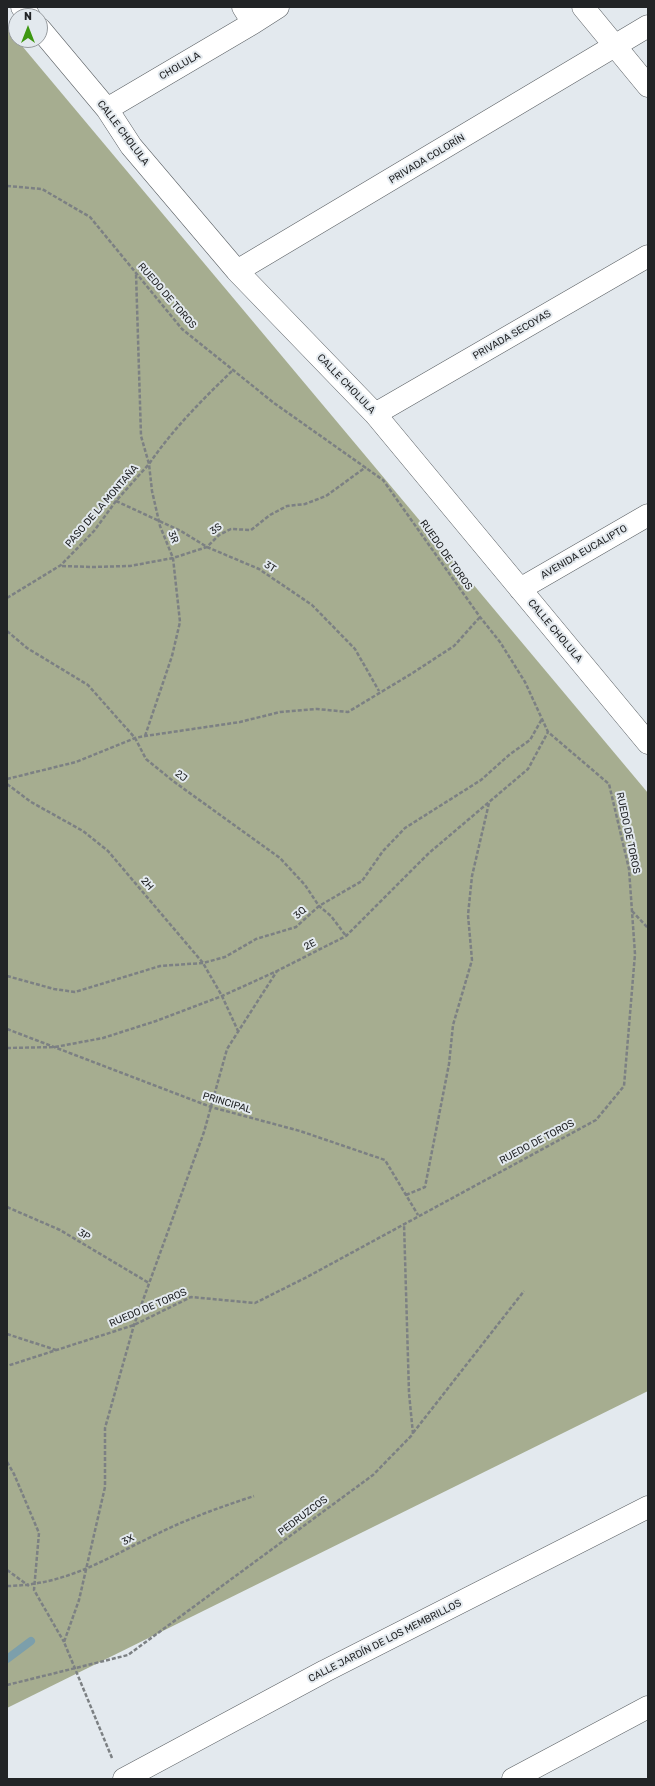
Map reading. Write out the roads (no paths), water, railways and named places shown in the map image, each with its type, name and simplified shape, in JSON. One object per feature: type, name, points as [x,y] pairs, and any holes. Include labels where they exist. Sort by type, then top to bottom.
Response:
[{"type":"street","name":"CHOLULA","points":[[107,109],[248,15],[278,7]]},
{"type":"street","points":[[583,7],[648,86]]},
{"type":"street","name":"PRIVADA COLORÍN","points":[[237,272],[648,26]]},
{"type":"street","name":"CALLE CHOLULA","points":[[48,39],[107,109],[131,146],[237,272],[375,414],[648,743]]},
{"type":"street","name":"PRIVADA SECOYAS","points":[[375,414],[648,256]]},
{"type":"street","name":"AVENIDA EUCALIPTO","points":[[520,589],[648,515]]},
{"type":"street","name":"CALLE JARDÍN DE LOS MEMBRILLOS","points":[[119,1772],[325,1671],[648,1507]]},
{"type":"street","points":[[513,1779],[648,1707]]},
{"type":"waterway","points":[[7,1659],[31,1641]]}]
